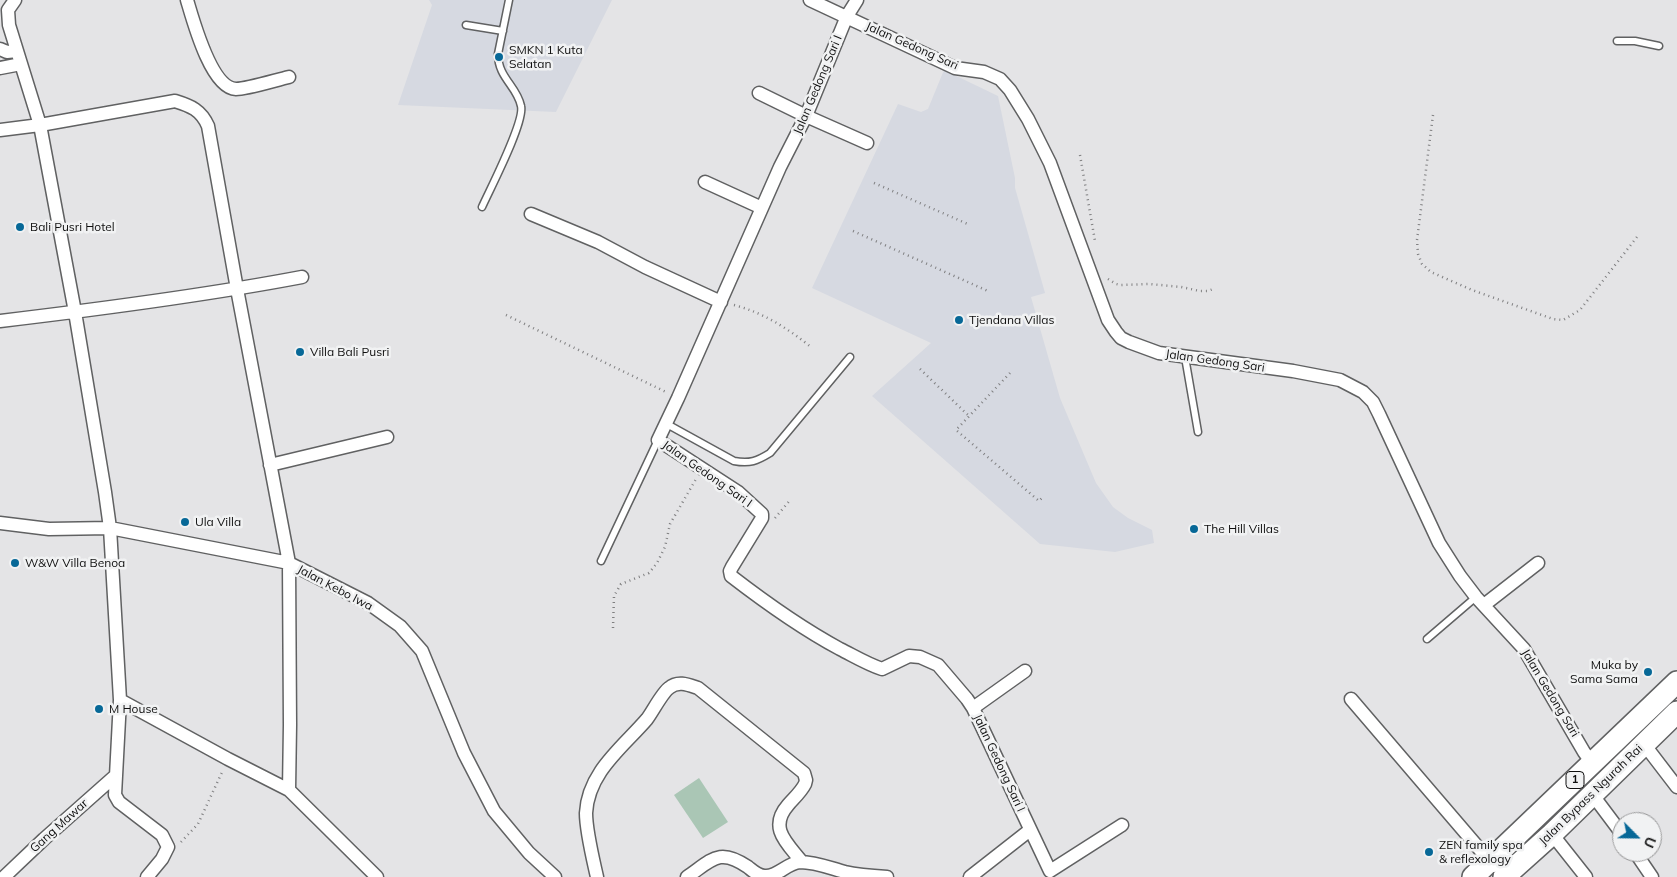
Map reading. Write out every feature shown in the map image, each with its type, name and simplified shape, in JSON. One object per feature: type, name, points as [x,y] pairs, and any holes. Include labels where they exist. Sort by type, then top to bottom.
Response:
[{"type":"highway","name":"Jalan Bypass Ngurah Rai","points":[[1473,877],[1677,682]]},
{"type":"highway","name":"Jalan Bypass Ngurah Rai","points":[[1504,877],[1676,716]]},
{"type":"street","points":[[15,0],[8,10],[9,26],[40,125],[75,312],[110,528],[120,700],[115,795],[119,802],[162,835],[168,846],[162,859],[147,877]]},
{"type":"street","points":[[187,0],[202,45],[224,85],[236,89],[289,77]]},
{"type":"street","name":"Jalan Gedong Sari","points":[[810,0],[955,68],[984,72],[1000,79],[1010,90],[1028,119],[1050,163],[1108,320],[1116,332],[1129,342],[1159,353],[1292,371],[1340,380],[1363,392],[1373,402],[1439,543],[1460,576],[1480,601],[1524,649],[1592,763]]},
{"type":"street","name":"Jalan Gedong Sari I","points":[[857,0],[847,16],[806,116],[762,208],[658,440],[738,492],[762,514],[762,518],[732,567],[730,571],[731,576],[776,610],[817,636],[872,666],[882,669],[909,656],[920,657],[938,665],[973,708],[1030,830],[1046,874]]},
{"type":"street","points":[[0,49],[7,52],[17,51]]},
{"type":"street","points":[[0,68],[21,64]]},
{"type":"street","points":[[759,93],[867,143]]},
{"type":"street","points":[[0,130],[40,125],[175,101],[198,110],[208,126],[289,563],[289,790]]},
{"type":"street","points":[[705,182],[762,208]]},
{"type":"street","points":[[531,214],[598,242],[645,267],[721,302]]},
{"type":"street","points":[[0,321],[237,289],[302,276]]},
{"type":"street","points":[[270,465],[387,437]]},
{"type":"street","name":"Jalan Kebo Iwa","points":[[0,523],[49,529],[110,528],[289,563],[368,603],[400,626],[422,651],[464,753],[494,811],[529,853],[555,877]]},
{"type":"street","points":[[1480,601],[1538,563]]},
{"type":"street","points":[[973,708],[1025,671]]},
{"type":"street","points":[[597,877],[586,813],[600,770],[646,720],[669,688],[676,684],[684,683],[698,688],[804,773],[806,777],[805,784],[785,808],[778,824],[780,834],[802,862]]},
{"type":"street","points":[[1351,699],[1504,877]]},
{"type":"street","points":[[120,700],[228,760],[289,790],[377,877]]},
{"type":"street","points":[[1644,744],[1677,787]]},
{"type":"street","name":"Gang Mawar","points":[[4,877],[44,838],[115,776]]},
{"type":"street","points":[[1592,794],[1612,821]]},
{"type":"street","points":[[1046,874],[1122,825]]},
{"type":"street","points":[[970,877],[1030,830]]},
{"type":"street","points":[[1552,834],[1586,877]]},
{"type":"street","points":[[687,877],[716,857],[728,857],[738,860],[763,877],[770,876],[789,866],[802,862],[847,873],[887,877]]},
{"type":"street","points":[[1641,862],[1652,877]]},
{"type":"lane","points":[[482,208],[516,132],[522,114],[519,99],[500,69],[498,54],[509,0]]},
{"type":"lane","points":[[466,25],[503,32]]},
{"type":"lane","points":[[1617,41],[1635,41],[1659,46]]},
{"type":"lane","points":[[665,423],[734,461],[746,464],[760,460],[770,453],[850,357]]},
{"type":"lane","points":[[1185,357],[1198,432]]},
{"type":"lane","points":[[601,561],[658,440]]},
{"type":"lane","points":[[1427,639],[1480,601]]},
{"type":"path","points":[[1433,115],[1417,240],[1418,254],[1422,264],[1431,272],[1472,290],[1553,319],[1563,320],[1580,310],[1637,237]]},
{"type":"path","points":[[1080,155],[1096,248]]},
{"type":"path","points":[[874,183],[970,225]]},
{"type":"path","points":[[853,231],[988,291]]},
{"type":"path","points":[[1106,276],[1112,282],[1121,285],[1150,284],[1200,291],[1213,289]]},
{"type":"path","points":[[721,302],[751,310],[782,325],[811,347]]},
{"type":"path","points":[[506,315],[678,398]]},
{"type":"path","points":[[920,369],[969,416]]},
{"type":"path","points":[[1010,373],[956,430],[1039,501],[1044,496]]},
{"type":"path","points":[[613,628],[614,596],[621,584],[649,573],[657,563],[665,548],[670,524],[702,469]]},
{"type":"path","points":[[762,514],[771,519],[775,518],[791,499]]},
{"type":"path","points":[[168,846],[180,843],[198,824],[228,760]]},
{"type":"shaded area","name":"SMKN 1 Kuta Selatan","points":[[429,0],[612,0],[556,112],[398,105],[432,5]]},
{"type":"shaded area","name":"Tjendana Villas","points":[[944,70],[998,96],[1015,178],[1015,188],[1045,293],[1031,297],[1060,398],[1096,483],[1113,507],[1128,518],[1152,530],[1154,543],[1115,552],[1040,544],[872,396],[931,343],[812,288],[898,104],[921,112],[928,109]]},
{"type":"green space","points":[[699,778],[728,822],[703,838],[674,795]]},
{"type":"place","name":"SMKN 1 Kuta Selatan","points":[[499,57]]},
{"type":"place","name":"Bali Pusri Hotel","points":[[20,227]]},
{"type":"place","name":"Tjendana Villas","points":[[959,320]]},
{"type":"place","name":"Villa Bali Pusri","points":[[300,352]]},
{"type":"place","name":"Ula Villa","points":[[185,522]]},
{"type":"place","name":"The Hill Villas","points":[[1194,529]]},
{"type":"place","name":"W&W Villa Benoa","points":[[15,563]]},
{"type":"place","name":"Muka by Sama Sama","points":[[1648,672]]},
{"type":"place","name":"M House","points":[[99,709]]},
{"type":"place","name":"ZEN family spa & reflexology","points":[[1429,852]]}]
